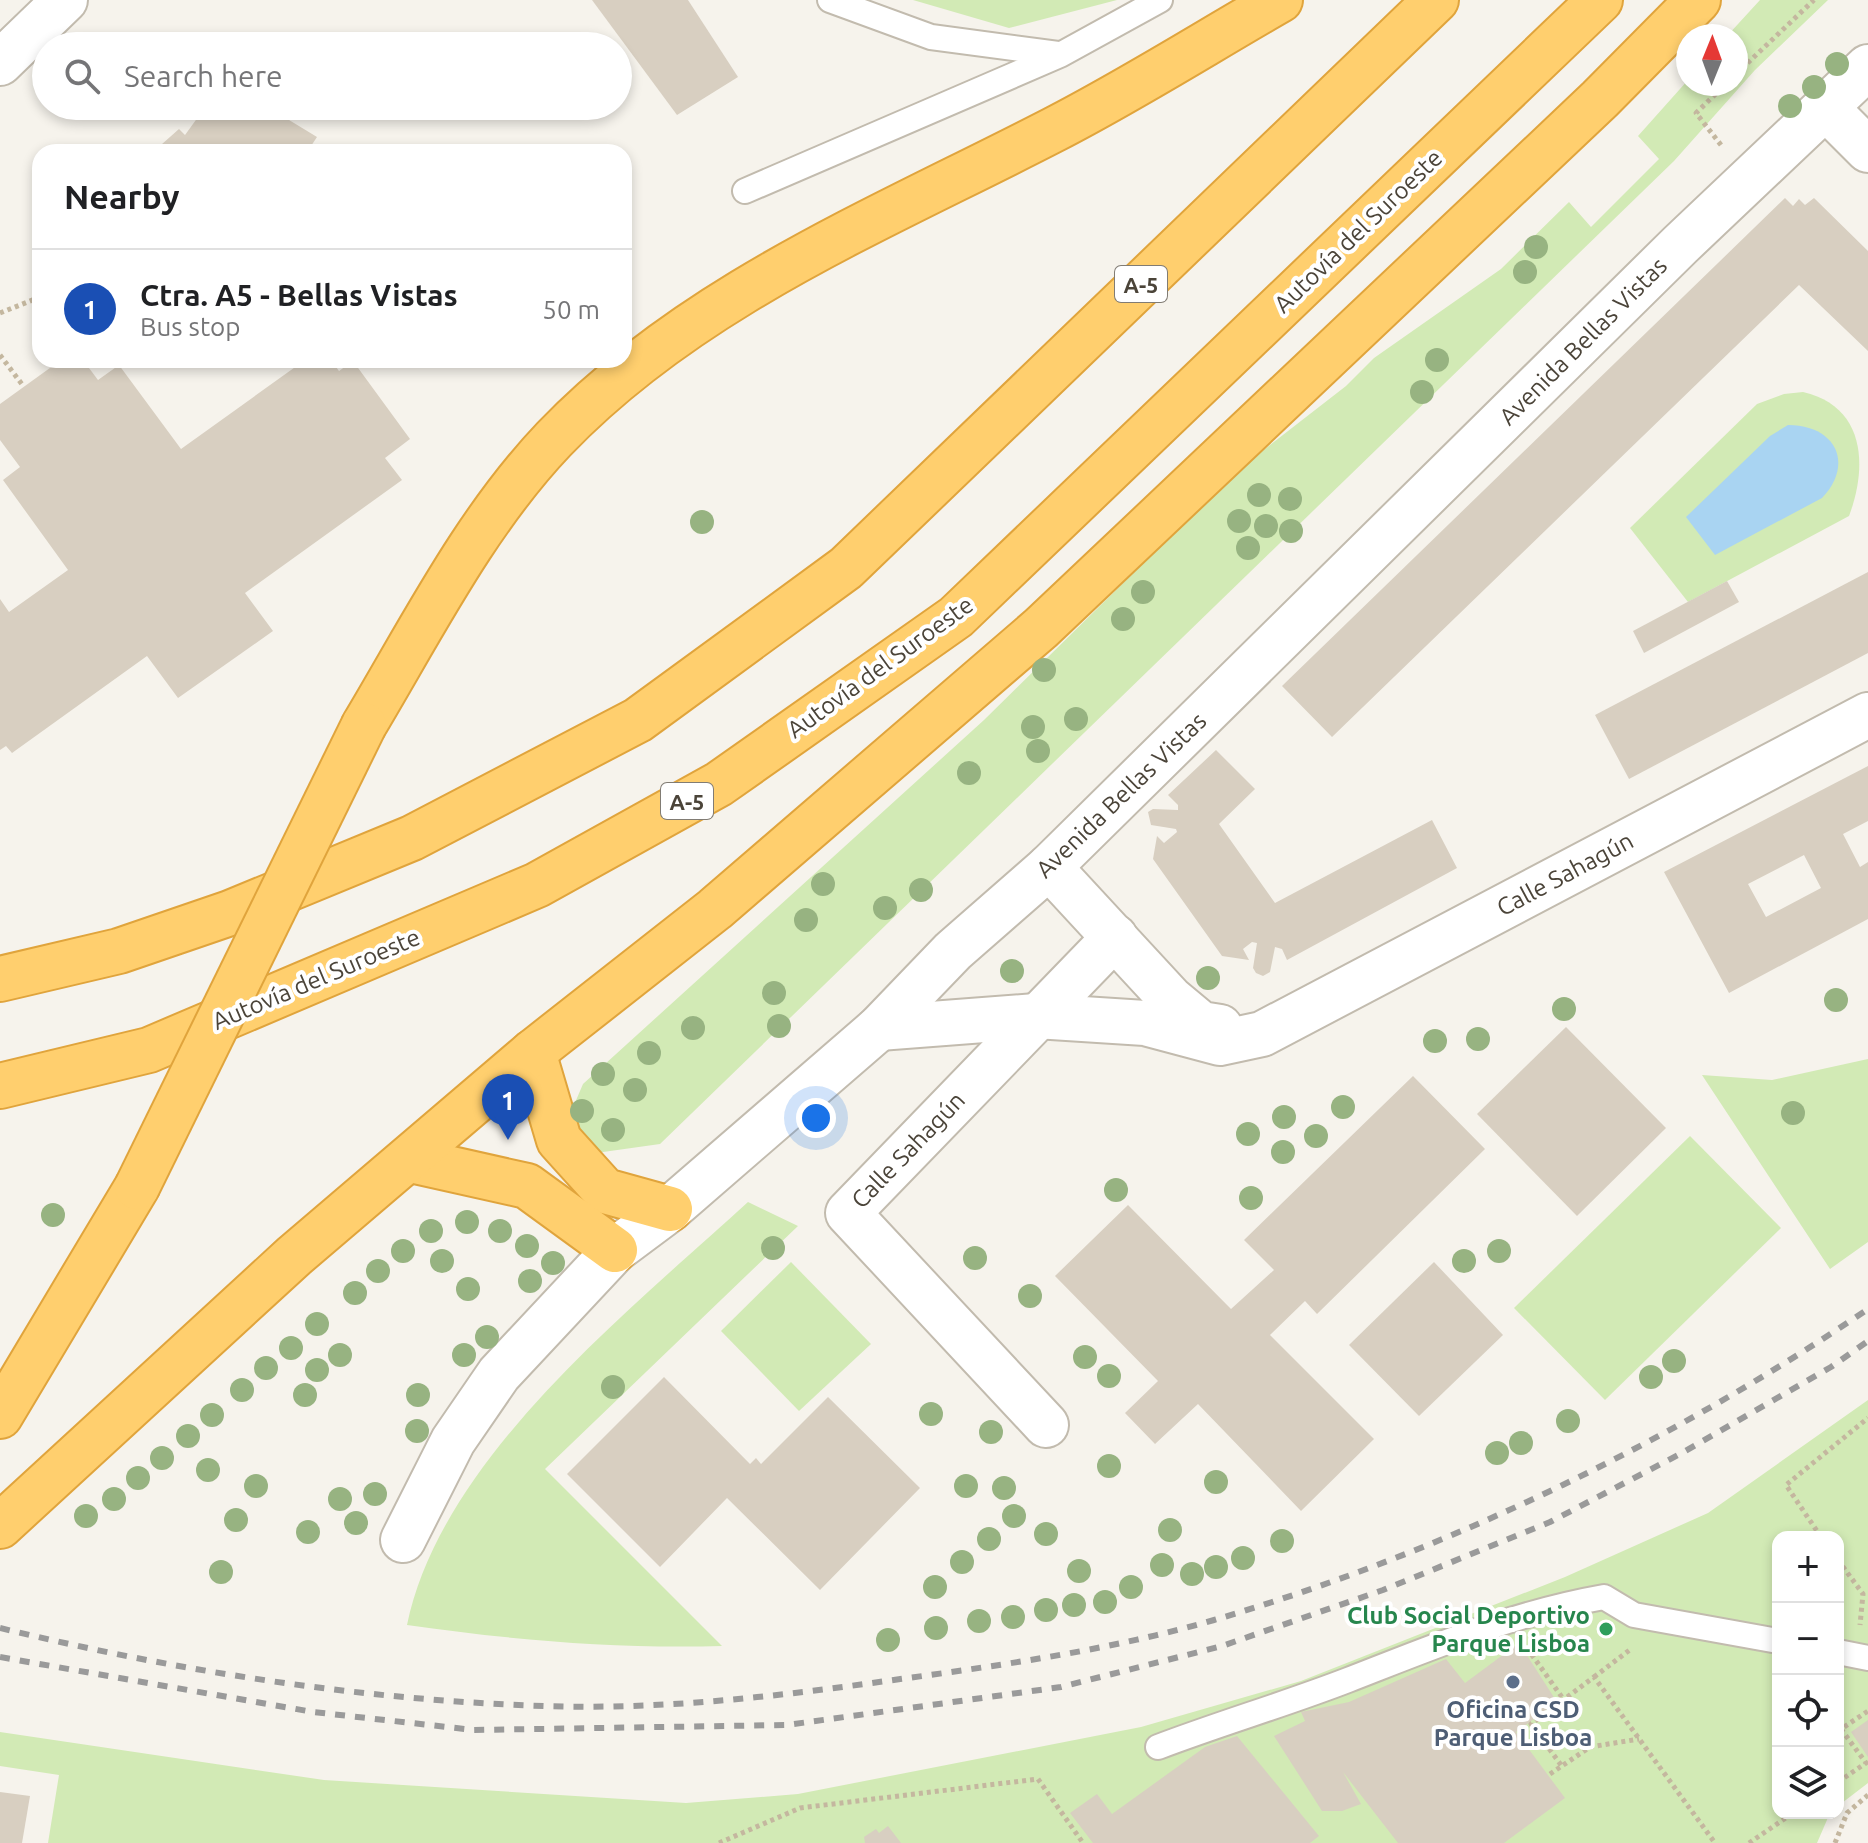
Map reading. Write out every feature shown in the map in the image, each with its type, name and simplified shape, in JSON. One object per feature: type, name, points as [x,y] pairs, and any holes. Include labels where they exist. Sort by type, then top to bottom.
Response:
[{"type":"highway","points":[[632,367],[643,357],[828,241],[1057,128],[1280,0]]},
{"type":"highway","name":"A-5","points":[[0,979],[119,951],[230,913],[412,838],[638,720],[846,568],[1436,0]]},
{"type":"highway","name":"Autovía del Suroeste","points":[[0,1086],[149,1050],[537,885],[719,784],[956,617],[1600,0]]},
{"type":"highway","points":[[0,1526],[294,1256],[411,1160],[533,1052],[715,909],[1041,628],[1600,99],[1698,0]]},
{"type":"highway","points":[[0,1416],[137,1187],[364,725],[479,531],[553,440],[631,368]]},
{"type":"highway","points":[[533,1052],[559,1140],[605,1191],[670,1209]]},
{"type":"highway","points":[[411,1160],[527,1186],[615,1250]]},
{"type":"street","points":[[0,63],[65,0]]},
{"type":"street","name":"Avenida Bellas Vistas","points":[[403,1540],[453,1441],[499,1374],[615,1250],[670,1209],[879,1028],[953,951],[1049,867],[1680,245],[1868,67]]},
{"type":"street","points":[[1826,108],[1868,150]]},
{"type":"street","name":"Calle Sahagún","points":[[879,1028],[1036,1016],[1145,1023],[1220,1043],[1262,1034],[1868,715]]},
{"type":"street","points":[[1049,867],[1171,999],[1201,1024],[1262,1034]]},
{"type":"street","points":[[1036,1016],[1115,937]]},
{"type":"street","name":"Calle Sahagún","points":[[1036,1016],[848,1213],[1046,1425]]},
{"type":"lane","points":[[830,0],[931,37],[1060,55]]},
{"type":"lane","points":[[745,191],[1060,55],[1160,0]]},
{"type":"lane","points":[[1158,1747],[1345,1681],[1486,1625],[1549,1607],[1604,1597],[1634,1615],[1772,1640]]},
{"type":"lane","points":[[1844,1653],[1868,1658]]},
{"type":"path","points":[[1748,63],[1814,0]]},
{"type":"path","points":[[1696,113],[1714,96]]},
{"type":"path","points":[[0,313],[32,300]]},
{"type":"path","points":[[0,355],[24,387]]},
{"type":"path","points":[[1817,1531],[1786,1485],[1868,1418]]},
{"type":"path","points":[[1844,1568],[1863,1594],[1860,1626]]},
{"type":"path","points":[[1519,1637],[1564,1700]]},
{"type":"path","points":[[1561,1765],[1531,1724],[1632,1650],[1626,1640]]},
{"type":"path","points":[[1594,1677],[1715,1843]]},
{"type":"path","points":[[1844,1778],[1866,1763],[1841,1729],[1868,1711]]},
{"type":"path","points":[[1550,1774],[1590,1747],[1639,1739]]},
{"type":"path","points":[[719,1843],[800,1808],[1038,1779],[1083,1843]]},
{"type":"path","points":[[1835,1843],[1847,1813],[1868,1795]]},
{"type":"path","points":[[1749,1843],[1784,1819]]},
{"type":"green space","points":[[913,0],[1117,0],[1009,28]]},
{"type":"green space","points":[[1760,0],[1828,0],[1748,78],[1748,24],[1738,24]]},
{"type":"green space","points":[[1676,93],[1676,96],[1732,96],[1674,161],[660,1144],[596,1153],[577,1141],[571,1112],[583,1084],[984,720],[1238,470],[1346,386],[1374,358],[1501,269],[1569,202],[1591,227],[1659,159],[1638,136]]},
{"type":"green space","points":[[1803,392],[1824,399],[1839,410],[1850,424],[1856,440],[1859,478],[1849,516],[1688,602],[1630,528],[1757,404],[1784,394]]},
{"type":"green space","points":[[1868,1059],[1868,1242],[1830,1269],[1702,1075],[1772,1080]]},
{"type":"green space","points":[[1690,1136],[1781,1228],[1605,1400],[1514,1308]]},
{"type":"green space","points":[[748,1202],[798,1226],[545,1469],[722,1646],[564,1642],[407,1625],[426,1564],[458,1504],[498,1447],[545,1392],[596,1340]]},
{"type":"green space","points":[[791,1262],[871,1344],[799,1411],[721,1331]]},
{"type":"green space","name":"Club Social Deportivo Parque Lisboa","points":[[1868,1400],[1868,1783],[1844,1801],[1844,1531],[1772,1531],[1772,1819],[1827,1819],[1817,1843],[48,1843],[59,1775],[0,1766],[0,1732],[324,1780],[686,1803],[798,1794],[1141,1727],[1301,1681],[1565,1577],[1708,1513]]},
{"type":"water","points":[[1788,425],[1818,431],[1835,448],[1838,460],[1832,485],[1822,498],[1715,555],[1686,517],[1770,436]]},
{"type":"building","points":[[592,0],[688,0],[738,77],[677,115],[632,54],[632,32],[616,32]]},
{"type":"building","points":[[196,120],[289,120],[317,137],[312,144],[162,144],[179,129],[185,135]]},
{"type":"building","points":[[1785,198],[1793,206],[1799,199],[1805,205],[1814,198],[1868,251],[1868,351],[1799,285],[1332,737],[1282,686]]},
{"type":"building","points":[[50,368],[89,368],[98,380],[115,368],[121,368],[181,449],[294,368],[337,368],[339,371],[358,368],[410,439],[385,458],[402,480],[245,593],[273,631],[178,698],[147,656],[12,753],[6,746],[0,750],[0,599],[9,612],[68,570],[3,480],[20,467],[0,440],[0,404]]},
{"type":"building","points":[[1868,572],[1868,653],[1629,779],[1595,715]]},
{"type":"building","points":[[1727,581],[1739,602],[1644,653],[1633,631]]},
{"type":"building","points":[[1216,750],[1255,789],[1219,824],[1275,903],[1432,820],[1457,868],[1287,960],[1282,949],[1275,947],[1270,972],[1263,976],[1256,973],[1253,968],[1257,943],[1252,942],[1243,949],[1249,960],[1222,956],[1153,859],[1157,836],[1164,843],[1177,832],[1176,829],[1151,825],[1148,812],[1153,809],[1178,810],[1178,805],[1168,795]]},
{"type":"building","points":[[1868,766],[1868,821],[1843,834],[1860,867],[1868,862],[1868,919],[1729,993],[1664,872]],"holes":[[[1804,855],[1821,888],[1766,917],[1748,884]]]},
{"type":"building","points":[[1566,1027],[1666,1128],[1577,1216],[1477,1114]]},
{"type":"building","points":[[1413,1076],[1485,1149],[1317,1314],[1305,1301],[1270,1335],[1374,1439],[1301,1511],[1198,1404],[1155,1444],[1125,1413],[1158,1381],[1055,1276],[1128,1205],[1231,1309],[1274,1270],[1244,1240]]},
{"type":"building","points":[[1434,1262],[1503,1335],[1419,1416],[1349,1345]]},
{"type":"building","points":[[664,1377],[750,1464],[756,1458],[761,1464],[828,1397],[920,1488],[820,1590],[727,1498],[660,1567],[567,1474]]},
{"type":"building","points":[[1519,1643],[1557,1702],[1516,1732],[1565,1798],[1504,1843],[1398,1843],[1343,1772],[1361,1804],[1342,1811],[1322,1811],[1274,1736],[1305,1721],[1301,1712],[1349,1702],[1446,1659],[1465,1683]]},
{"type":"building","points":[[1868,1720],[1868,1757],[1851,1732]]},
{"type":"building","points":[[1237,1736],[1319,1836],[1310,1843],[1093,1843],[1070,1813],[1097,1794],[1112,1814],[1205,1747]]},
{"type":"building","points":[[0,1792],[30,1796],[22,1843],[0,1843]]},
{"type":"building","points":[[888,1826],[901,1843],[865,1843],[864,1837],[876,1829],[879,1833]]},
{"type":"railway","points":[[0,1628],[134,1657],[270,1681],[407,1697],[544,1706],[630,1706],[758,1697],[1051,1656],[1214,1620],[1386,1562],[1470,1527],[1635,1449],[1714,1405],[1868,1309]]},
{"type":"railway","points":[[0,1657],[313,1712],[474,1730],[787,1725],[1061,1687],[1222,1646],[1383,1590],[1550,1522],[1680,1454],[1831,1367],[1868,1341]]},
{"type":"place","name":"Ctra. A5 - Bellas Vistas","points":[[508,1140]]},
{"type":"place","name":"Club Social Deportivo Parque Lisboa","points":[[1606,1629]]},
{"type":"place","name":"Oficina CSD Parque Lisboa","points":[[1513,1682]]}]
